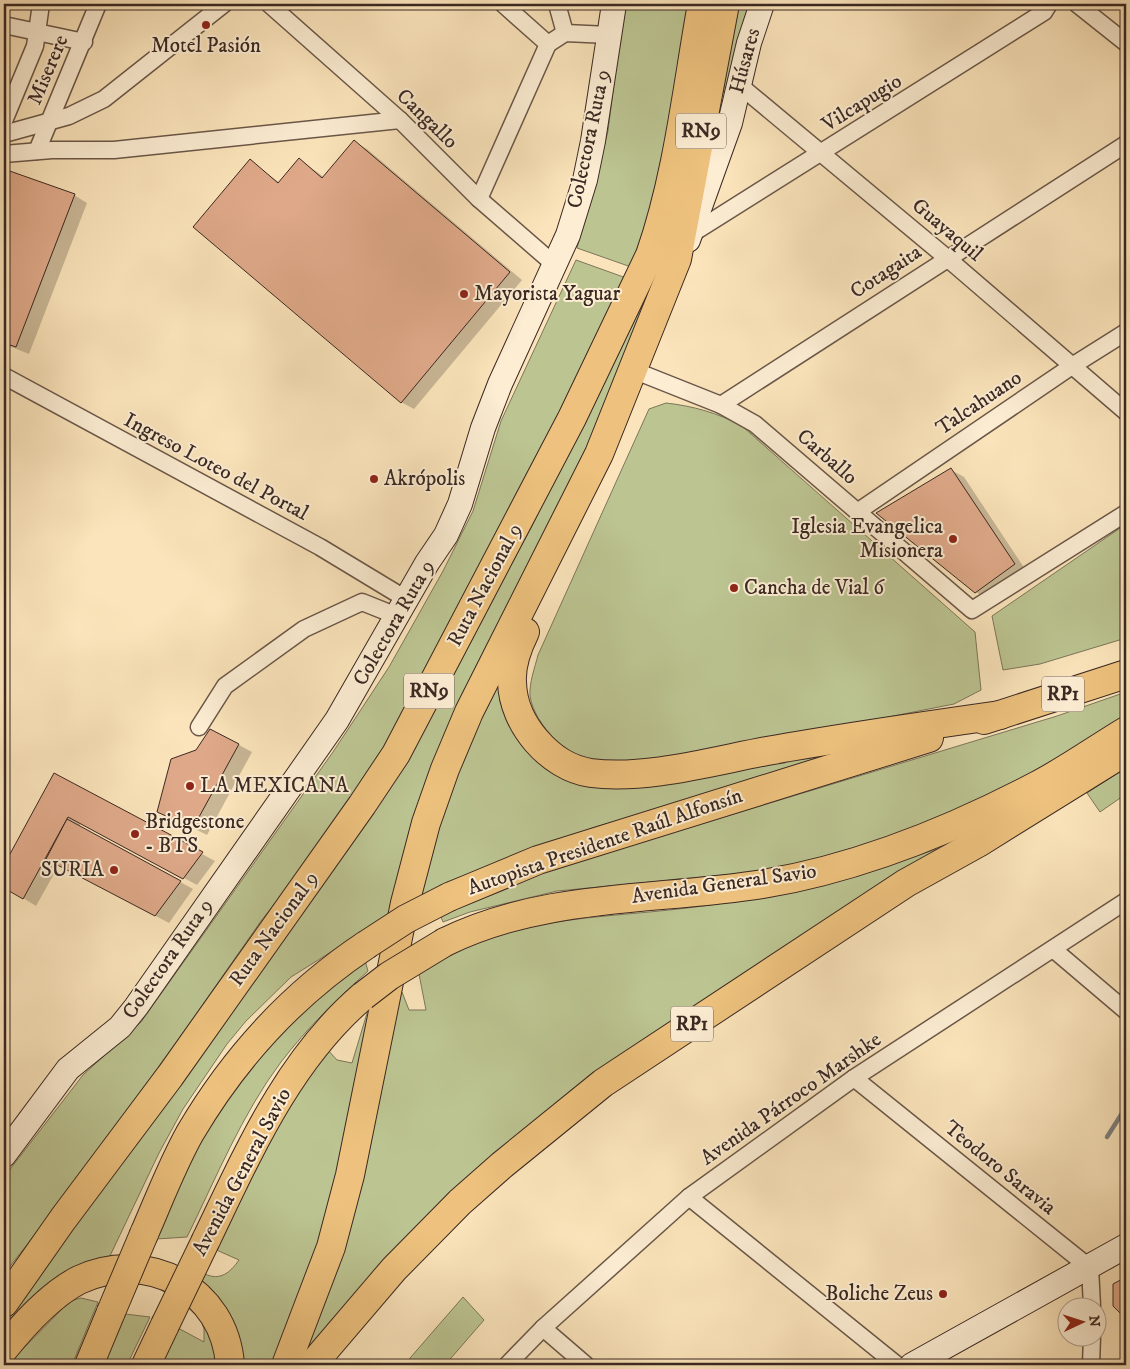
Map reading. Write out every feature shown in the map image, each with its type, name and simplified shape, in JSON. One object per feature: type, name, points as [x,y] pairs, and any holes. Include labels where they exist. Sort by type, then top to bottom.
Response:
[{"type":"highway","name":"Ruta Nacional 9","points":[[4,1303],[63,1219],[153,1099],[362,805],[396,754],[572,418],[650,255],[659,230],[674,166],[702,4]]},
{"type":"highway","name":"Ruta Nacional 9","points":[[286,1365],[331,1247],[350,1175],[405,903],[426,823],[469,712],[598,454],[678,259],[725,4]]},
{"type":"highway","points":[[598,454],[592,487],[586,502],[518,648],[513,666],[512,684],[518,711],[534,738],[558,760],[578,770],[590,772],[643,772],[867,733],[1000,715]]},
{"type":"highway","name":"RP1","points":[[1000,715],[1126,674]]},
{"type":"highway","name":"Autopista Presidente Raúl Alfonsín","points":[[89,1365],[184,1145],[225,1081],[249,1050],[292,1003],[335,967],[406,920],[448,897],[538,860],[1000,715]]},
{"type":"highway","name":"Avenida General Savio","points":[[146,1365],[250,1147],[287,1086],[322,1035],[363,996],[389,976],[445,942],[496,921],[577,904],[696,893],[763,884],[834,868],[912,842],[983,812],[1038,786],[1126,731]]},
{"type":"highway","name":"RP1","points":[[312,1365],[394,1270],[460,1202],[502,1165],[596,1089],[906,883],[978,843],[1126,751]]},
{"type":"highway","points":[[4,1284],[63,1219]]},
{"type":"highway","points":[[4,1349],[42,1309],[78,1281],[104,1272],[141,1270],[166,1274],[201,1300],[222,1330],[228,1344],[230,1365]]},
{"type":"street","points":[[4,121],[35,46],[41,4]]},
{"type":"street","name":"Miserere","points":[[37,151],[84,42],[98,4]]},
{"type":"street","points":[[4,134],[69,116],[104,99],[224,4]]},
{"type":"street","name":"Cangallo","points":[[269,4],[400,120],[479,199],[556,265]]},
{"type":"street","points":[[503,4],[548,44]]},
{"type":"street","points":[[557,4],[565,33]]},
{"type":"street","name":"Colectora Ruta 9","points":[[4,1155],[68,1069],[120,1027],[136,1007],[337,720],[401,608],[446,535],[460,504],[497,390],[556,265],[585,180],[602,92],[608,35],[614,4]]},
{"type":"street","name":"Húsares","points":[[678,259],[693,233],[730,123],[738,84],[762,4]]},
{"type":"street","name":"Vilcapugio","points":[[693,233],[1044,12],[1049,4]]},
{"type":"street","points":[[1077,4],[1126,43]]},
{"type":"street","points":[[4,26],[38,31],[84,42]]},
{"type":"street","points":[[479,199],[548,44],[565,33],[608,35]]},
{"type":"street","name":"Guayaquil","points":[[738,84],[947,258],[1126,412]]},
{"type":"street","points":[[4,154],[37,151],[114,150],[400,120]]},
{"type":"street","name":"Cotagaita","points":[[721,405],[1126,144]]},
{"type":"street","name":"Talcahuano","points":[[858,512],[1072,366],[1126,332]]},
{"type":"street","name":"Carballo","points":[[633,370],[721,405],[744,416],[763,429],[972,610],[1126,513]]},
{"type":"street","name":"Ingreso Loteo del Portal","points":[[4,376],[320,547],[401,608]]},
{"type":"street","points":[[199,727],[225,686],[304,629],[362,602],[401,608]]},
{"type":"street","name":"Avenida Párroco Marshke","points":[[507,1365],[543,1328],[689,1197],[854,1078],[1126,901]]},
{"type":"street","points":[[1053,949],[1126,1012]]},
{"type":"street","name":"Teodoro Saravia","points":[[854,1078],[1090,1268]]},
{"type":"street","points":[[689,1197],[896,1365]]},
{"type":"street","points":[[912,1365],[1090,1268],[1126,1246]]},
{"type":"street","points":[[1090,1268],[1091,1296]]},
{"type":"street","points":[[543,1328],[586,1365]]},
{"type":"street","points":[[1091,1365],[1092,1346]]},
{"type":"green space","points":[[624,4],[691,4],[660,181],[634,268],[577,248],[608,131]]},
{"type":"green space","points":[[737,4],[752,4],[731,88],[723,93]]},
{"type":"green space","points":[[576,260],[629,279],[459,623],[339,823],[261,921],[171,1050],[4,1274],[4,1177],[83,1075],[141,1022],[333,752],[389,667],[443,571],[473,511],[501,421]]},
{"type":"green space","points":[[655,277],[650,305],[393,913],[291,977],[246,1021],[227,1044],[183,1109],[159,1153],[108,1260],[4,1336],[4,1326],[452,673],[531,528]]},
{"type":"green space","points":[[666,403],[705,411],[724,417],[742,426],[975,632],[981,690],[954,704],[659,762],[639,764],[600,763],[577,755],[555,739],[539,719],[530,696],[531,680],[538,655],[649,409]]},
{"type":"green space","points":[[1126,524],[1126,638],[1040,664],[1003,670],[992,616]]},
{"type":"green space","points":[[501,674],[565,773],[896,742],[595,827],[447,882],[419,897],[445,805],[470,738]]},
{"type":"green space","points":[[1126,692],[1126,724],[958,817],[787,869],[557,891],[470,912],[443,922],[439,912],[506,883],[1057,716]]},
{"type":"green space","points":[[1121,771],[1126,778],[1126,794],[1100,812],[1087,793]]},
{"type":"green space","points":[[955,844],[673,1026],[295,1365],[395,996],[402,992],[409,1010],[426,1010],[419,974],[451,955],[483,940],[515,930],[548,923],[719,904],[817,886],[852,877]]},
{"type":"green space","points":[[364,957],[368,971],[334,1003],[291,1049],[267,1082],[230,1147],[187,1237],[156,1239],[195,1149],[239,1081],[300,1013]]},
{"type":"green space","points":[[375,1008],[325,1233],[278,1365],[243,1365],[236,1329],[226,1309],[219,1299],[200,1283],[205,1274],[215,1277],[220,1276],[232,1269],[239,1260],[212,1248],[266,1142],[326,1048],[337,1060],[352,1063],[368,1010]]},
{"type":"green space","points":[[463,1297],[484,1320],[445,1365],[404,1365]]},
{"type":"green space","points":[[81,1298],[98,1302],[72,1365],[7,1365],[70,1301]]},
{"type":"green space","points":[[201,1311],[225,1365],[160,1365],[178,1328],[204,1342],[204,1329],[199,1315]]},
{"type":"green space","points":[[125,1314],[150,1317],[127,1365],[104,1365]]},
{"type":"building","points":[[354,140],[510,272],[401,403],[193,227],[250,159],[278,183],[299,158],[322,178]]},
{"type":"building","points":[[4,169],[75,194],[16,347],[4,343]]},
{"type":"building","name":"Iglesia Evangelica Misionera","points":[[951,468],[1015,564],[975,593],[876,513]]},
{"type":"building","name":"LA MEXICANA","points":[[210,729],[239,744],[193,828],[157,812],[171,759],[196,750]]},
{"type":"building","name":"Bridgestone - BTS","points":[[54,773],[203,852],[183,879],[68,817],[23,899],[4,888],[4,865]]},
{"type":"building","name":"SURIA","points":[[67,819],[181,881],[155,916],[46,859]]},
{"type":"building","points":[[1126,1277],[1126,1319],[1113,1306],[1113,1284]]},
{"type":"waterway","points":[[1107,1137],[1126,1107]]},
{"type":"place","name":"Motel Pasión","points":[[206,25]]},
{"type":"place","name":"Mayorista Yaguar","points":[[464,294]]},
{"type":"place","name":"Akrópolis","points":[[374,479]]},
{"type":"place","name":"Iglesia Evangelica Misionera","points":[[953,539]]},
{"type":"place","name":"Cancha de Vial 6","points":[[734,588]]},
{"type":"place","name":"LA MEXICANA","points":[[190,786]]},
{"type":"place","name":"Bridgestone - BTS","points":[[135,834]]},
{"type":"place","name":"SURIA","points":[[114,870]]},
{"type":"place","name":"Boliche Zeus","points":[[943,1294]]}]
